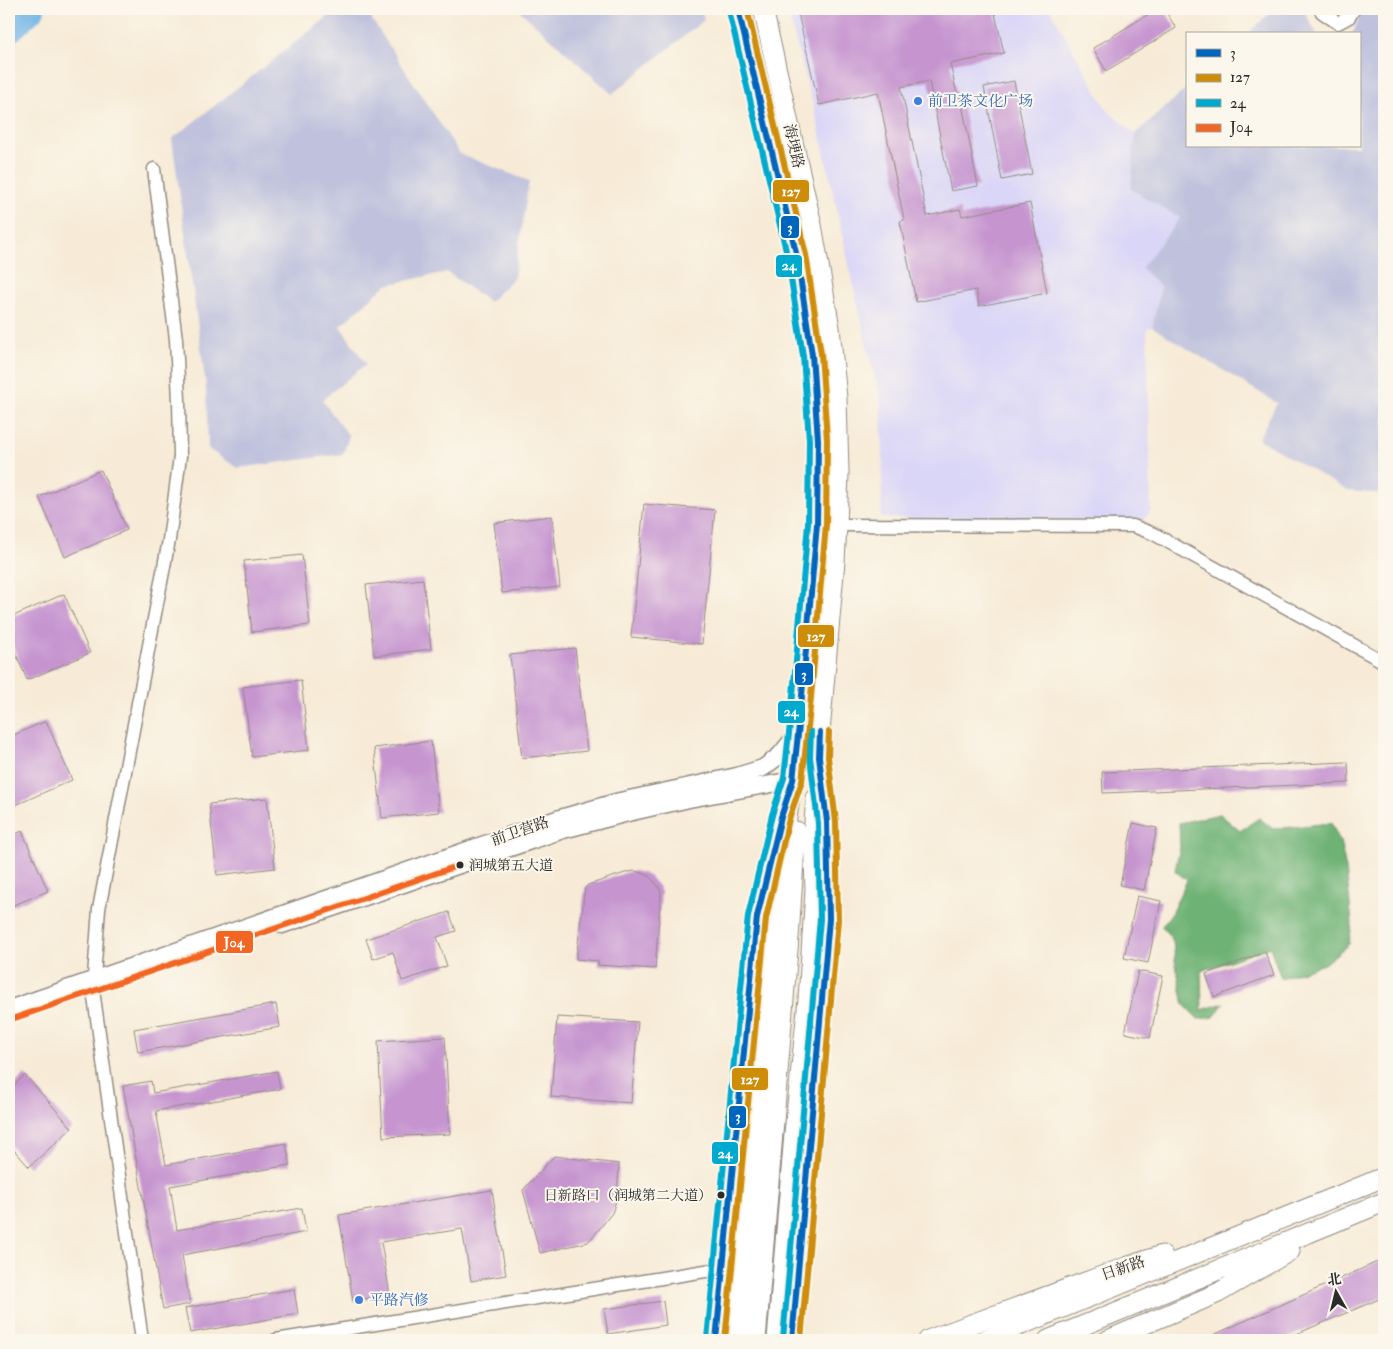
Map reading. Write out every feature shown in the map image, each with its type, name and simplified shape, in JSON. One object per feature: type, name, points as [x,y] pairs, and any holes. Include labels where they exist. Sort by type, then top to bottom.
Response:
[{"type":"main road","name":"海埂路","points":[[738,9],[797,257],[812,355],[818,440],[817,524],[802,707],[779,867],[766,999],[739,1340]]},
{"type":"main road","name":"海埂路","points":[[763,9],[812,225],[830,328],[837,398],[839,472],[837,525],[819,757]]},
{"type":"main road","points":[[777,1340],[794,1134],[808,1000],[815,890],[813,834],[819,757]]},
{"type":"main road","points":[[792,1340],[829,919],[827,822],[819,757]]},
{"type":"main road","points":[[716,1340],[756,917],[781,817],[793,780]]},
{"type":"main road","points":[[756,1340],[797,819],[793,780]]},
{"type":"main road","name":"日新路","points":[[984,1340],[1384,1176]]},
{"type":"main road","points":[[1048,1340],[1384,1202]]},
{"type":"main road","name":"日新路","points":[[928,1340],[1126,1267],[1320,1203]]},
{"type":"main road","points":[[1108,1340],[1218,1293],[1351,1215]]},
{"type":"street","points":[[1320,9],[1338,23],[1349,17],[1354,9]]},
{"type":"street","points":[[142,1340],[94,985],[99,909],[169,540],[180,456],[176,339],[154,169]]},
{"type":"street","points":[[837,525],[1133,526],[1154,534],[1384,662]]},
{"type":"street","name":"前卫营路","points":[[9,1020],[94,985],[557,818],[620,801],[737,776],[763,768],[780,755],[798,733]]},
{"type":"street","name":"前卫营路","points":[[9,1008],[94,985],[563,830],[689,799],[793,780]]},
{"type":"street","points":[[276,1340],[724,1268]]},
{"type":"shaded area","points":[[338,9],[365,9],[460,154],[529,181],[514,278],[489,302],[447,272],[386,285],[340,326],[366,364],[322,400],[349,436],[343,454],[238,468],[208,449],[206,385],[172,139]]},
{"type":"shaded area","points":[[518,9],[701,9],[704,20],[612,94]]},
{"type":"shaded area","points":[[787,9],[1050,9],[1107,110],[1135,134],[1131,188],[1180,218],[1141,268],[1161,287],[1152,327],[1147,329],[1151,511],[1143,520],[881,518],[883,455],[880,396],[866,342],[817,120]]},
{"type":"shaded area","points":[[1275,9],[1303,9],[1316,32],[1249,32]]},
{"type":"shaded area","points":[[1362,9],[1380,9],[1380,67],[1384,95],[1384,494],[1348,491],[1258,439],[1277,403],[1152,327],[1161,287],[1141,268],[1180,218],[1131,189],[1135,134],[1186,89],[1186,148],[1360,148],[1360,32],[1354,31]]},
{"type":"green space","points":[[1220,814],[1240,831],[1259,818],[1273,829],[1331,823],[1340,841],[1346,869],[1352,923],[1349,944],[1324,964],[1281,978],[1270,947],[1201,971],[1202,1010],[1224,1003],[1214,1017],[1198,1019],[1184,1005],[1173,941],[1162,926],[1171,914],[1187,880],[1175,871],[1180,847],[1179,823]]},
{"type":"building","points":[[797,9],[994,9],[1004,53],[950,64],[957,94],[960,94],[978,186],[951,191],[929,81],[901,87],[927,216],[960,209],[962,216],[1030,203],[1047,293],[979,306],[976,290],[916,302],[900,221],[904,220],[878,92],[819,105]]},
{"type":"building","points":[[1157,9],[1164,9],[1176,28],[1106,71],[1093,48]]},
{"type":"building","points":[[1014,81],[1032,174],[1002,180],[984,87]]},
{"type":"building","points":[[101,470],[127,530],[65,557],[39,497]]},
{"type":"building","points":[[644,504],[715,510],[702,644],[631,637]]},
{"type":"building","points":[[552,516],[560,587],[502,593],[494,523]]},
{"type":"building","points":[[302,555],[310,625],[252,632],[244,561]]},
{"type":"building","points":[[423,579],[431,649],[374,656],[366,585]]},
{"type":"building","points":[[64,594],[90,653],[27,680],[9,637],[9,618]]},
{"type":"building","points":[[575,648],[587,751],[522,758],[510,655]]},
{"type":"building","points":[[301,680],[309,750],[252,757],[243,687]]},
{"type":"building","points":[[46,721],[72,780],[9,808],[9,737]]},
{"type":"building","points":[[431,741],[439,812],[382,818],[374,748]]},
{"type":"building","points":[[1348,762],[1349,783],[1103,793],[1102,772]]},
{"type":"building","points":[[267,798],[275,868],[217,875],[209,804]]},
{"type":"building","points":[[1133,823],[1157,828],[1144,890],[1120,885]]},
{"type":"building","points":[[22,831],[48,891],[9,907],[9,837]]},
{"type":"building","points":[[635,871],[649,876],[661,892],[655,969],[598,965],[598,961],[576,959],[585,888],[588,885]]},
{"type":"building","points":[[1137,896],[1161,901],[1148,963],[1124,958]]},
{"type":"building","points":[[449,912],[456,931],[437,937],[447,966],[402,981],[393,952],[373,959],[366,939]]},
{"type":"building","points":[[1265,952],[1274,975],[1214,997],[1206,974]]},
{"type":"building","points":[[1138,971],[1163,976],[1150,1038],[1125,1033]]},
{"type":"building","points":[[276,1004],[280,1027],[138,1052],[134,1029]]},
{"type":"building","points":[[557,1017],[638,1022],[631,1103],[551,1097]]},
{"type":"building","points":[[445,1037],[450,1134],[383,1137],[378,1041]]},
{"type":"building","points":[[277,1071],[280,1089],[156,1111],[166,1165],[286,1143],[290,1165],[170,1186],[177,1230],[302,1208],[306,1232],[182,1255],[190,1304],[163,1309],[123,1086],[151,1081],[153,1093]]},
{"type":"building","points":[[25,1075],[72,1128],[29,1167],[9,1144],[9,1090]]},
{"type":"building","points":[[554,1156],[619,1164],[617,1198],[612,1213],[588,1242],[540,1253],[523,1190]]},
{"type":"building","points":[[492,1190],[506,1275],[471,1281],[462,1229],[381,1242],[390,1295],[353,1301],[339,1215]]},
{"type":"building","points":[[1384,1259],[1384,1297],[1282,1340],[1202,1340]]},
{"type":"building","points":[[294,1289],[298,1314],[190,1333],[185,1308]]},
{"type":"building","points":[[663,1301],[666,1325],[608,1334],[604,1309]]},
{"type":"waterway","points":[[9,29],[31,9]]},
{"type":"transit line","name":"3","points":[[716,1340],[757,917],[781,817],[793,780],[817,524],[818,440],[812,355],[797,257],[738,9]]},
{"type":"transit line","name":"127","points":[[725,1340],[766,918],[789,819],[802,781],[826,524],[827,439],[821,354],[806,255],[747,9]]},
{"type":"transit line","name":"24","points":[[707,1339],[748,916],[772,815],[784,778],[808,524],[809,440],[803,356],[788,259],[729,11]]},
{"type":"transit line","name":"24","points":[[783,1339],[820,919],[818,823],[810,757],[811,732]]},
{"type":"transit line","name":"3","points":[[792,1340],[829,919],[827,822],[819,757],[820,732]]},
{"type":"transit line","name":"127","points":[[801,1340],[838,920],[836,822],[828,757],[829,732]]},
{"type":"transit line","name":"J04","points":[[9,1020],[460,865]]},
{"type":"place","name":"前卫茶文化广场","points":[[918,101]]},
{"type":"place","name":"润城第五大道","points":[[460,865]]},
{"type":"place","name":"日新路口（润城第二大道）","points":[[721,1195]]},
{"type":"place","name":"平路汽修","points":[[359,1300]]}]
